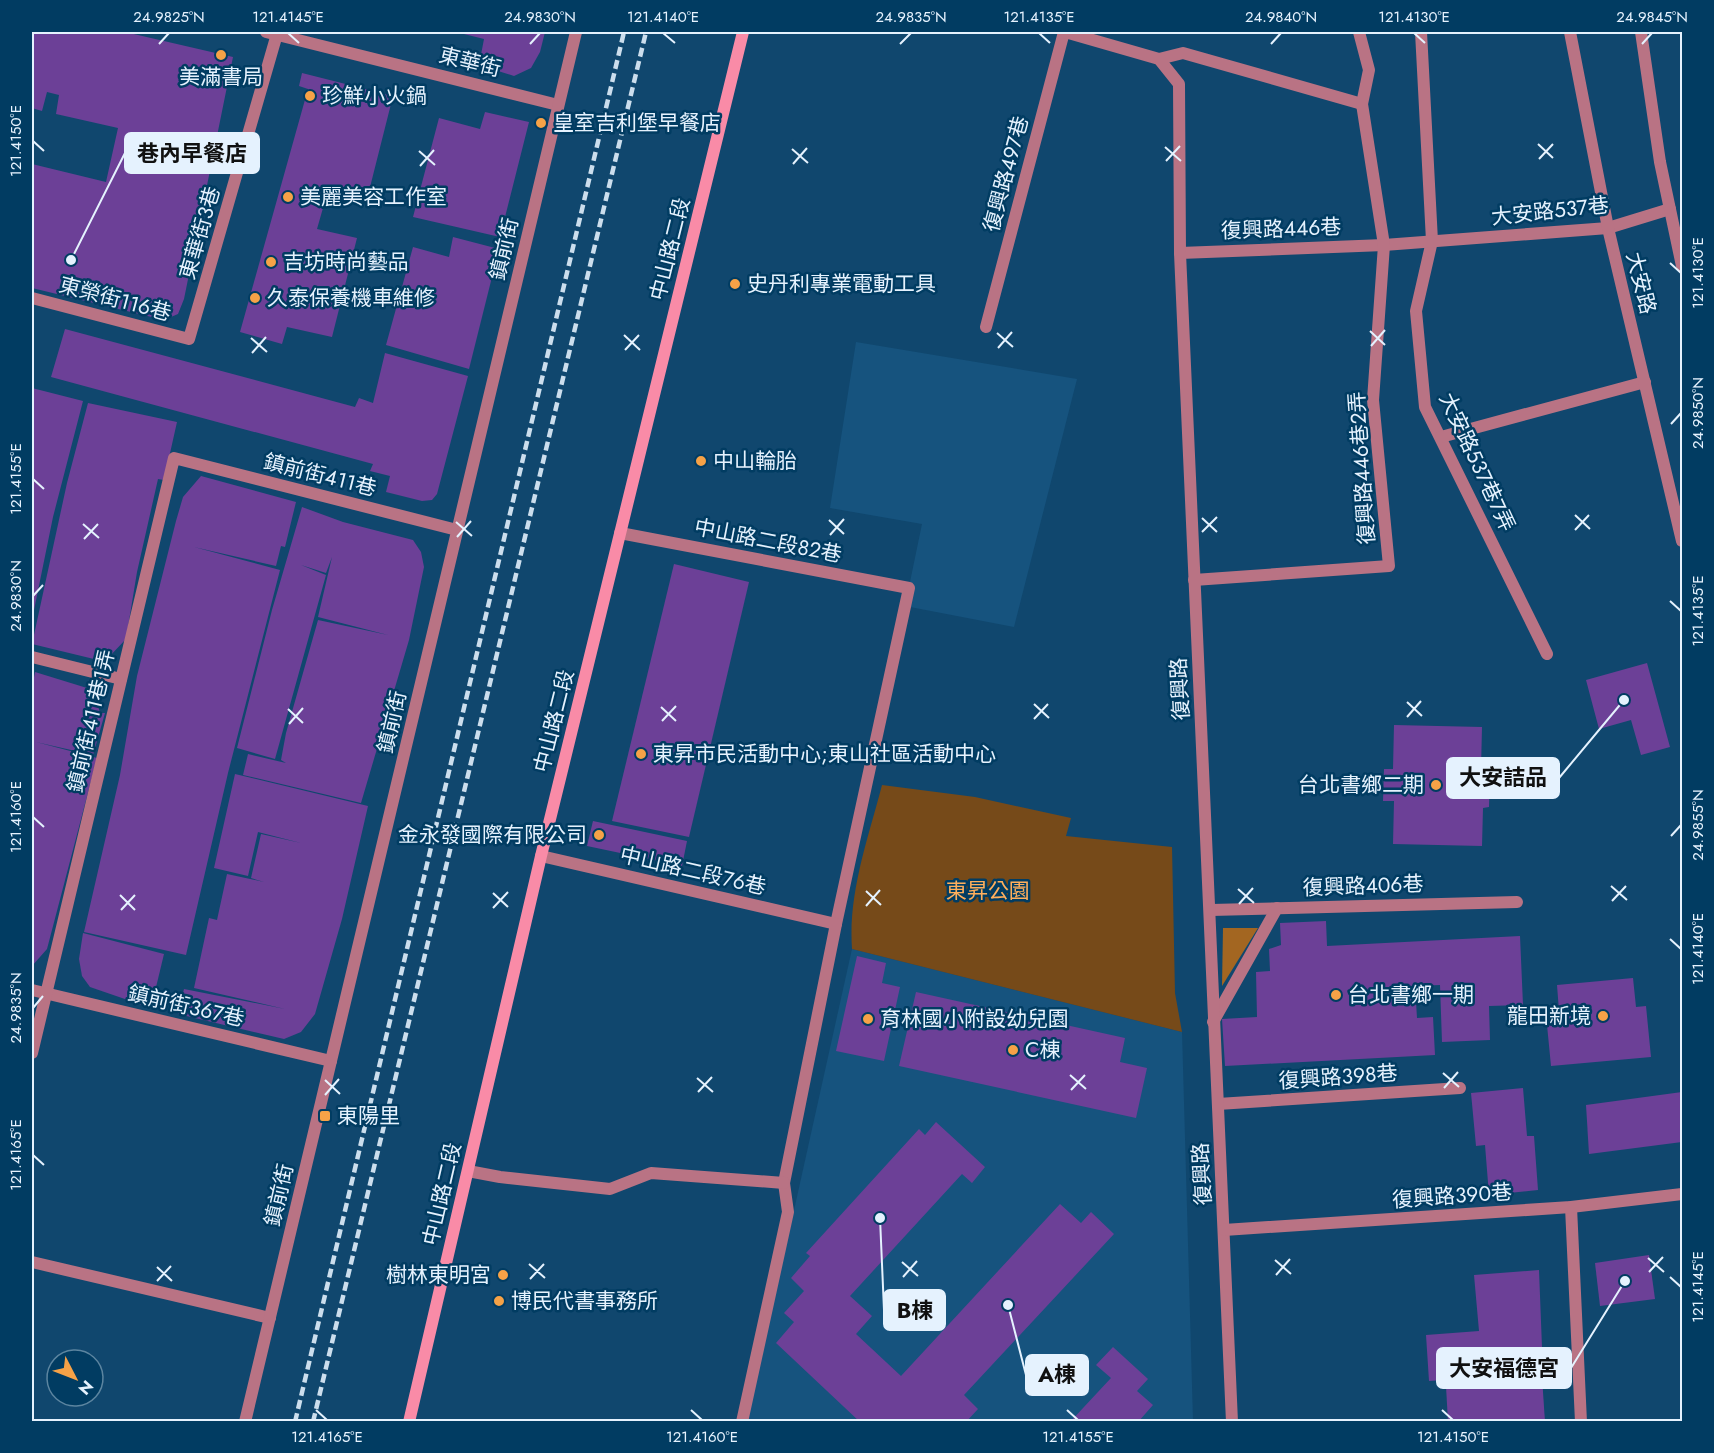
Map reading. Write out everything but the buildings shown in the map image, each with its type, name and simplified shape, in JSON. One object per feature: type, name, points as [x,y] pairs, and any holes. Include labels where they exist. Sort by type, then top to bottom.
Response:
[{"type":"main road","name":"中山路二段","points":[[408,1422],[541,856],[743,32]]},
{"type":"street","name":"鎮前街","points":[[245,1422],[576,32]]},
{"type":"street","points":[[1064,32],[1159,59],[1183,53],[1362,104]]},
{"type":"street","name":"復興路497巷","points":[[986,327],[1064,32]]},
{"type":"street","points":[[1359,32],[1369,70],[1362,104],[1384,245]]},
{"type":"street","points":[[1421,32],[1432,242]]},
{"type":"street","name":"大安路","points":[[1570,32],[1608,228],[1683,541]]},
{"type":"street","points":[[1641,32],[1660,162],[1683,266]]},
{"type":"street","name":"東華街","points":[[272,33],[558,105]]},
{"type":"street","name":"東華街3巷","points":[[189,339],[272,33]]},
{"type":"street","name":"復興路","points":[[1159,59],[1179,84],[1180,253],[1232,1422]]},
{"type":"street","name":"大安路537巷","points":[[1384,245],[1608,228],[1670,209]]},
{"type":"street","name":"大安路537巷7弄","points":[[1432,242],[1416,311],[1425,407],[1546,654]]},
{"type":"street","name":"復興路446巷","points":[[1180,253],[1384,245]]},
{"type":"street","name":"復興路446巷2弄","points":[[1194,580],[1389,566],[1373,400],[1384,245]]},
{"type":"street","name":"東榮街116巷","points":[[32,298],[189,339]]},
{"type":"street","points":[[1441,437],[1645,382]]},
{"type":"street","name":"鎮前街411巷","points":[[174,458],[458,530]]},
{"type":"street","name":"鎮前街411巷1弄","points":[[32,1053],[174,458]]},
{"type":"street","name":"中山路二段82巷","points":[[620,533],[909,588],[836,924]]},
{"type":"street","points":[[32,657],[121,679]]},
{"type":"street","name":"中山路二段76巷","points":[[541,856],[836,924]]},
{"type":"street","name":"復興路406巷","points":[[1211,910],[1517,902]]},
{"type":"street","points":[[1213,1022],[1277,908]]},
{"type":"street","points":[[742,1422],[788,1212],[784,1183],[836,924]]},
{"type":"street","name":"鎮前街367巷","points":[[32,990],[331,1060]]},
{"type":"street","name":"復興路398巷","points":[[1218,1104],[1460,1088]]},
{"type":"street","points":[[468,1171],[500,1177],[610,1189],[651,1173],[784,1183]]},
{"type":"street","name":"復興路390巷","points":[[1224,1230],[1571,1207],[1683,1194]]},
{"type":"street","points":[[1571,1207],[1581,1422]]},
{"type":"street","points":[[32,1262],[270,1318]]},
{"type":"shaded area","points":[[856,342],[1077,379],[1014,627],[905,606],[922,524],[830,508]]},
{"type":"shaded area","points":[[1223,928],[1258,928],[1222,986]]},
{"type":"shaded area","points":[[852,949],[1182,1032],[1193,1421],[747,1422]]},
{"type":"green space","name":"東昇公園","points":[[882,785],[975,797],[1071,818],[1066,836],[1172,847],[1175,993],[1182,1032],[852,949],[856,887]]},
{"type":"railway","points":[[295,1422],[624,32]]},
{"type":"railway","points":[[313,1422],[646,32]]},
{"type":"place","name":"美滿書局","points":[[221,55]]},
{"type":"place","name":"珍鮮小火鍋","points":[[310,96]]},
{"type":"place","name":"皇室吉利堡早餐店","points":[[541,123]]},
{"type":"place","name":"美麗美容工作室","points":[[288,197]]},
{"type":"place","name":"巷內早餐店","points":[[71,260]]},
{"type":"place","name":"吉坊時尚藝品","points":[[271,262]]},
{"type":"place","name":"史丹利專業電動工具","points":[[735,284]]},
{"type":"place","name":"久泰保養機車維修","points":[[255,298]]},
{"type":"place","name":"中山輪胎","points":[[701,461]]},
{"type":"place","name":"大安詰品","points":[[1624,700]]},
{"type":"place","name":"東昇市民活動中心;東山社區活動中心","points":[[641,754]]},
{"type":"place","name":"台北書鄉二期","points":[[1436,785]]},
{"type":"place","name":"金永發國際有限公司","points":[[599,835]]},
{"type":"place","name":"台北書鄉一期","points":[[1336,995]]},
{"type":"place","name":"龍田新境","points":[[1603,1016]]},
{"type":"place","name":"育林國小附設幼兒園","points":[[868,1019]]},
{"type":"place","name":"C棟","points":[[1013,1050]]},
{"type":"place","name":"東陽里","points":[[325,1116]]},
{"type":"place","name":"B棟","points":[[880,1218]]},
{"type":"place","name":"樹林東明宮","points":[[503,1275]]},
{"type":"place","name":"大安福德宮","points":[[1625,1281]]},
{"type":"place","name":"博民代書事務所","points":[[499,1301]]},
{"type":"place","name":"A棟","points":[[1008,1305]]}]
